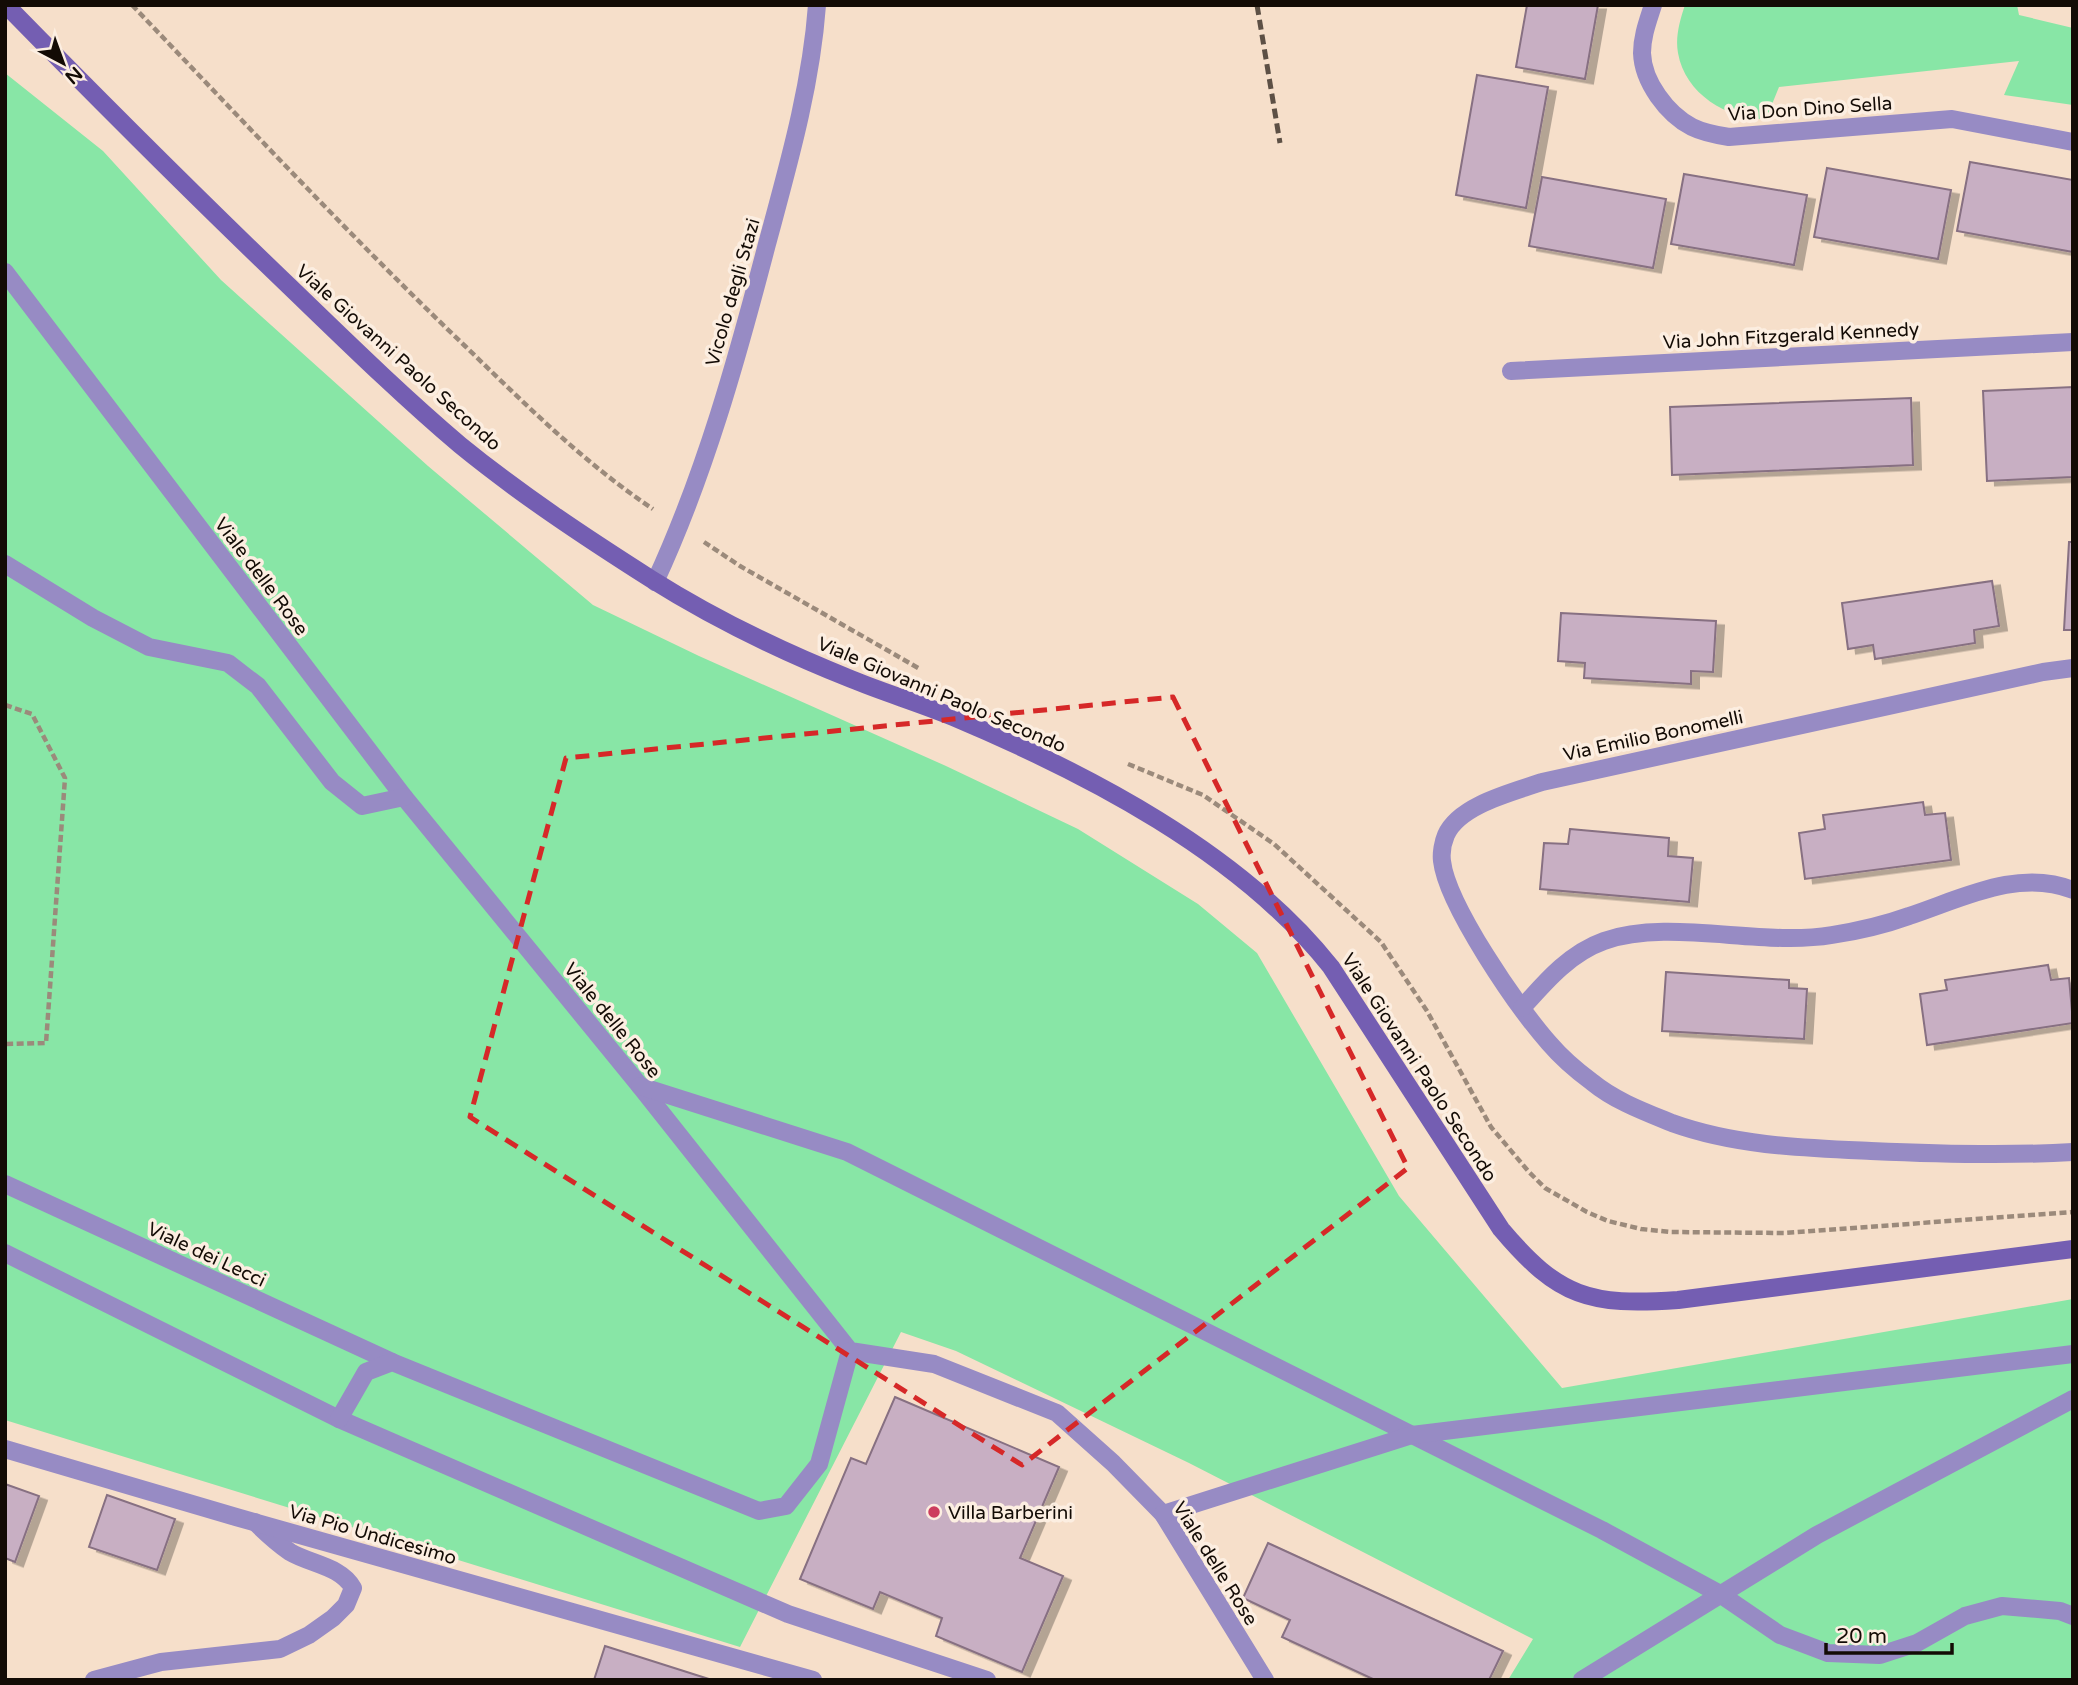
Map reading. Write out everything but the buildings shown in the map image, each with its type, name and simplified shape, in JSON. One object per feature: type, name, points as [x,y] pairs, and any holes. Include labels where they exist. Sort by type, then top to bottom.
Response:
[{"type":"main road","name":"Viale Giovanni Paolo Secondo","points":[[6,5],[162,165],[417,407],[517,488],[656,582],[723,619],[812,662],[950,716],[1060,766],[1119,797],[1237,876],[1285,916],[1331,967],[1495,1220],[1534,1266],[1566,1289],[1598,1299],[1618,1301],[1678,1300],[2073,1249]]},
{"type":"street","name":"Vicolo degli Stazi","points":[[656,582],[696,488],[755,292],[801,108],[817,5]]},
{"type":"street","name":"Via Don Dino Sella","points":[[1653,5],[1642,51],[1644,70],[1653,87],[1676,116],[1691,127],[1709,134],[1729,137],[1952,119],[2073,142]]},
{"type":"street","name":"Viale delle Rose","points":[[5,272],[404,797],[640,1086],[850,1351],[934,1364],[1057,1413],[1112,1462],[1163,1514],[1265,1680]]},
{"type":"street","name":"Via John Fitzgerald Kennedy","points":[[1511,371],[2073,342]]},
{"type":"street","points":[[5,564],[93,618],[149,647],[228,663],[258,686],[332,782],[362,806],[404,797]]},
{"type":"street","name":"Via Emilio Bonomelli","points":[[2073,668],[2029,675],[1563,776],[1500,796],[1465,814],[1446,835],[1442,860],[1459,906],[1479,944],[1549,1043],[1594,1084],[1608,1094],[1640,1109],[1674,1124],[1700,1131],[1756,1143],[1804,1148],[1945,1154],[2073,1152]]},
{"type":"street","points":[[1522,1008],[1560,967],[1589,948],[1621,937],[1673,933],[1764,938],[1829,936],[1877,926],[1965,896],[2008,885],[2037,882],[2061,885],[2073,890]]},
{"type":"street","points":[[640,1086],[847,1152],[1602,1530],[1720,1594],[1780,1635],[1828,1653],[1880,1655],[1917,1643],[1965,1616],[2002,1606],[2067,1613]]},
{"type":"street","name":"Viale dei Lecci","points":[[5,1184],[392,1362],[759,1511],[786,1506],[819,1464],[850,1351]]},
{"type":"street","points":[[5,1253],[340,1419],[788,1614],[987,1680]]},
{"type":"street","points":[[1163,1514],[1412,1435],[2073,1354]]},
{"type":"street","points":[[340,1419],[366,1372],[392,1362]]},
{"type":"street","points":[[1582,1680],[1817,1535],[2073,1399]]},
{"type":"street","name":"Via Pio Undicesimo","points":[[5,1449],[813,1680]]},
{"type":"street","points":[[94,1680],[161,1662],[280,1649],[303,1638],[333,1618],[351,1596],[353,1588],[349,1580],[335,1570],[306,1561],[288,1550],[256,1522]]},
{"type":"path","points":[[5,705],[32,715],[65,778],[46,1043],[5,1044]]},
{"type":"highlighted area","points":[[1173,697],[1408,1168],[1022,1465],[470,1117],[566,758]]},
{"type":"green space","points":[[1685,5],[2017,5],[2019,15],[2073,28],[2073,105],[2004,95],[2019,61],[1779,87],[1766,119],[1751,118],[1723,109],[1699,92],[1689,81],[1682,68],[1677,41]]},
{"type":"green space","points":[[5,73],[103,151],[221,280],[428,466],[593,605],[1078,829],[1198,904],[1257,953],[1399,1196],[1562,1388],[2073,1299],[2073,1680],[1508,1680],[1533,1639],[1189,1463],[956,1351],[901,1332],[740,1647],[5,1420]]},
{"type":"railway","points":[[1257,5],[1280,143]]},
{"type":"place","name":"Villa Barberini","points":[[934,1512]]}]
